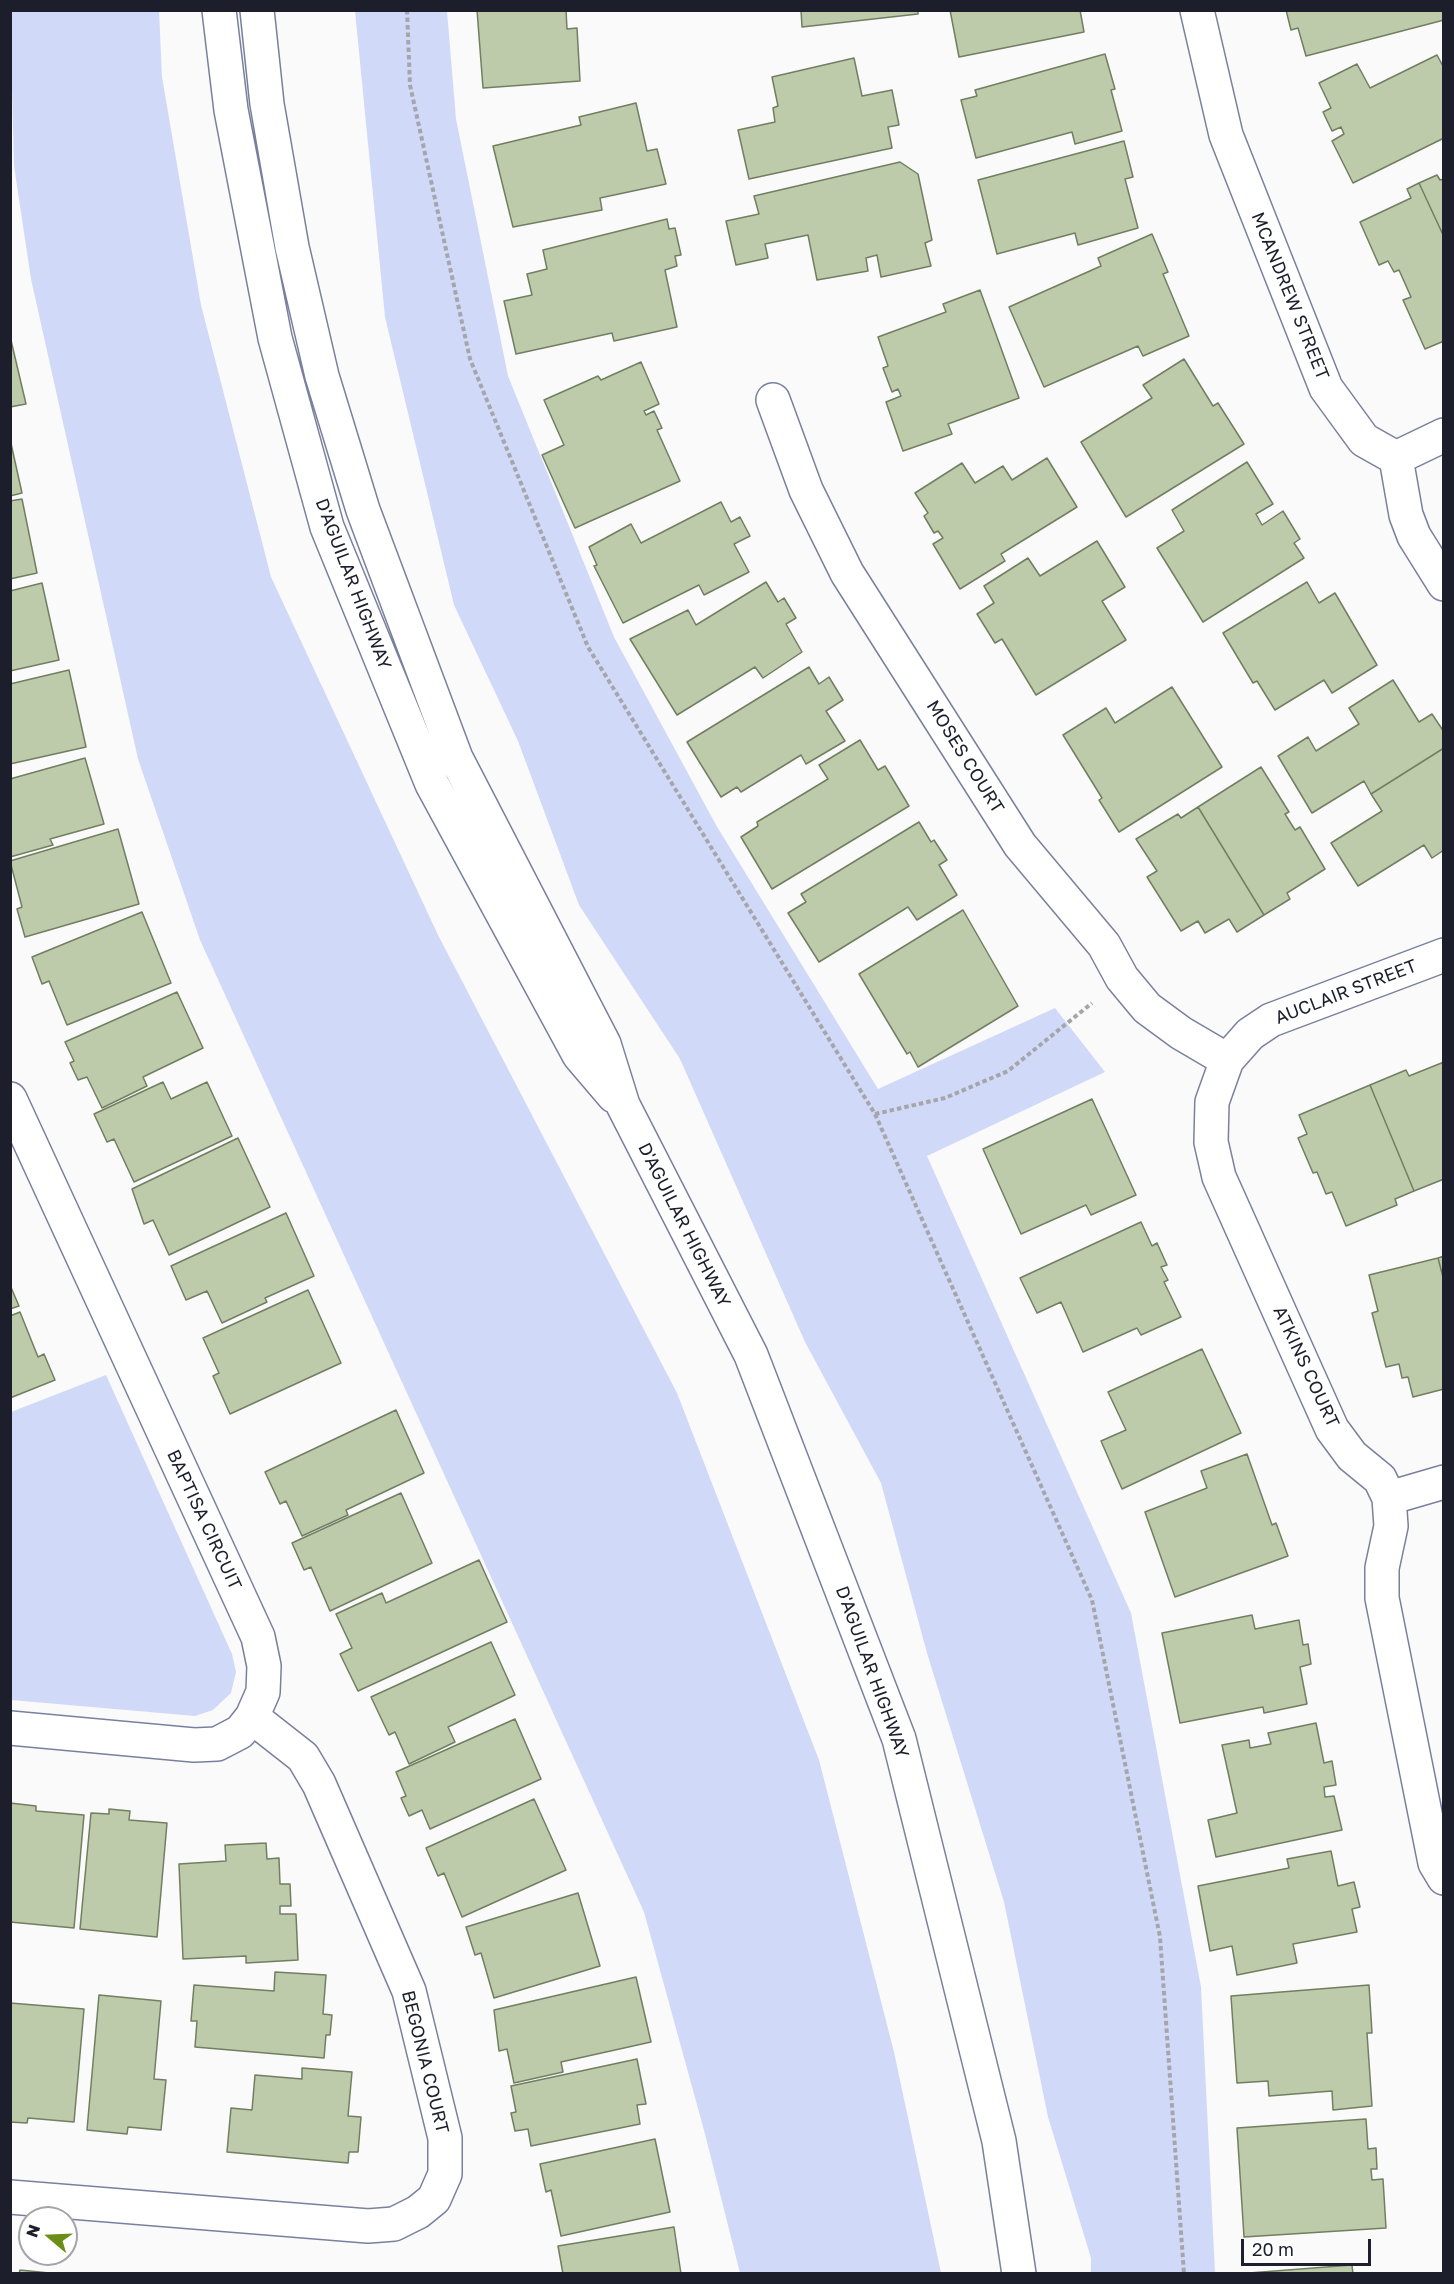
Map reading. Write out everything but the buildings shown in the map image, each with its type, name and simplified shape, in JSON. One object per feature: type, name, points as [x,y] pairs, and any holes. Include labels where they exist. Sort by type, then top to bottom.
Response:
[{"type":"main road","name":"D'AGUILAR HIGHWAY","points":[[219,10],[231,110],[275,338],[327,527],[432,784],[579,1055],[623,1106]]},
{"type":"main road","name":"D'AGUILAR HIGHWAY","points":[[257,10],[267,104],[292,247],[322,376],[363,510],[456,758],[604,1044],[623,1106],[751,1355],[899,1739],[999,2142],[1019,2274]]},
{"type":"main road","name":"MCANDREW STREET","points":[[1197,10],[1226,135],[1326,388],[1364,440],[1396,458]]},
{"type":"main road","name":"MOSES COURT","points":[[773,400],[806,490],[847,573],[1020,845],[1104,945],[1122,978],[1146,1008],[1227,1060]]},
{"type":"main road","points":[[1443,435],[1396,458],[1406,515],[1414,536],[1443,584]]},
{"type":"main road","name":"AUCLAIR STREET","points":[[1227,1060],[1250,1034],[1271,1020],[1443,955]]},
{"type":"main road","name":"ATKINS COURT","points":[[1227,1060],[1212,1102],[1210,1142],[1219,1177],[1332,1428],[1352,1456],[1380,1479],[1389,1498],[1391,1526],[1382,1568],[1382,1598],[1436,1863],[1443,1878]]},
{"type":"main road","name":"BAPTISA CIRCUIT","points":[[10,1099],[258,1637],[264,1666],[263,1692],[252,1717],[240,1732],[217,1744],[194,1745],[10,1728]]},
{"type":"main road","points":[[1389,1498],[1443,1482]]},
{"type":"main road","name":"BEGONIA COURT","points":[[10,2197],[368,2226],[394,2224],[418,2212],[434,2199],[445,2174],[445,2138],[410,1991],[303,1757],[252,1717]]},
{"type":"path","points":[[406,10],[410,85],[470,359],[588,647],[875,1114],[1092,1600],[1160,1937],[1184,2274]]},
{"type":"path","points":[[875,1114],[945,1098],[1008,1071],[1122,978]]},
{"type":"shaded area","points":[[10,11],[159,11],[162,77],[201,305],[271,577],[438,935],[677,1393],[819,1760],[894,2052],[941,2273],[740,2273],[705,2134],[644,1912],[200,940],[138,759],[31,279],[14,166]]},
{"type":"shaded area","points":[[355,11],[447,11],[456,119],[508,376],[614,637],[716,825],[878,1089],[1055,1008],[1105,1072],[927,1156],[1131,1613],[1201,1987],[1215,2273],[1091,2273],[1091,2258],[1048,2117],[1004,1902],[927,1653],[881,1483],[805,1342],[680,1059],[579,905],[518,741],[454,605],[385,317]]},
{"type":"shaded area","points":[[106,1375],[232,1654],[236,1672],[231,1693],[213,1710],[195,1716],[11,1700],[11,1412]]}]
